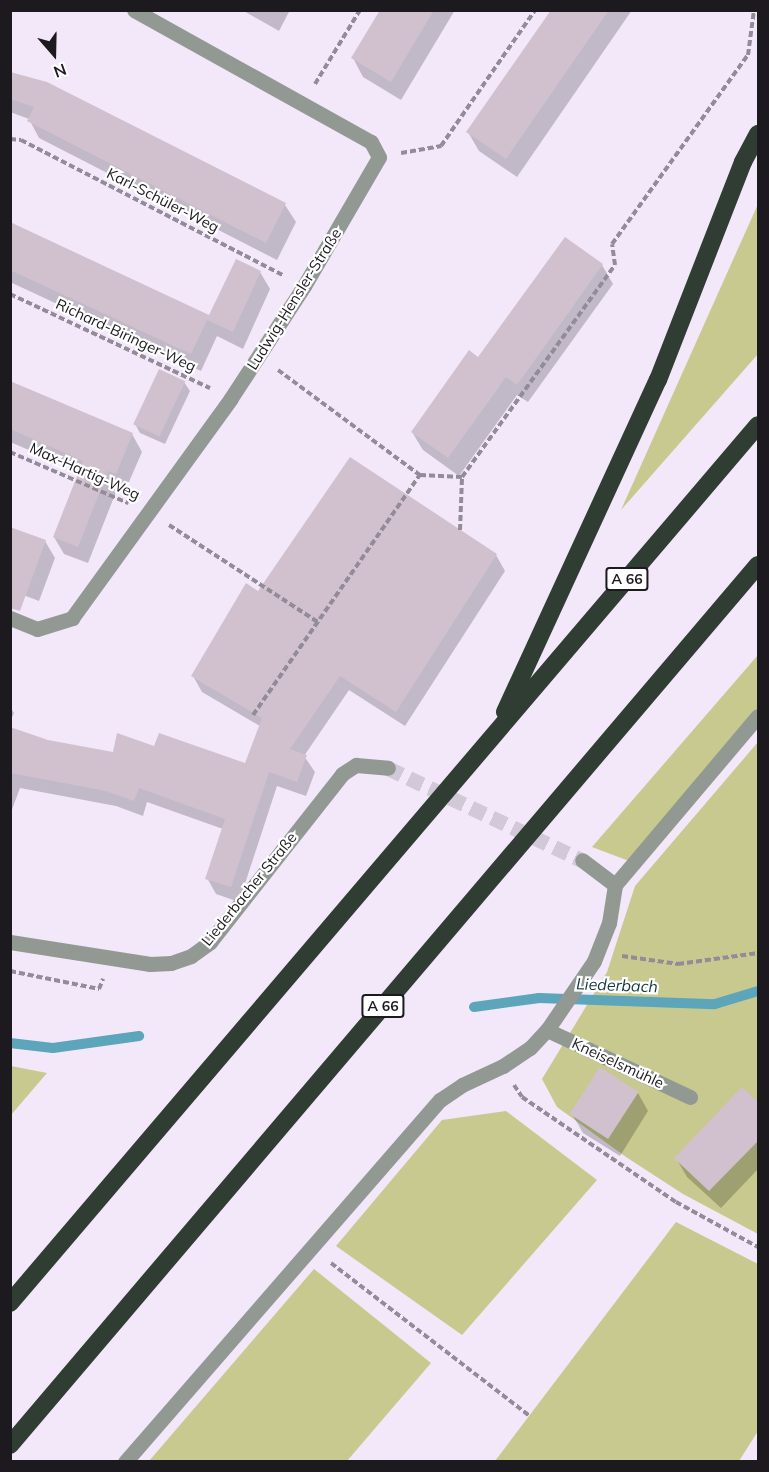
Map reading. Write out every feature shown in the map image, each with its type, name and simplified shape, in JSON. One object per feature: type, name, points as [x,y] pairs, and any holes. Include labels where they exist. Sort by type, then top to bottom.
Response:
[{"type":"highway","points":[[496,733],[658,380],[743,162],[759,134]]},
{"type":"highway","name":"A 66","points":[[10,1303],[759,425]]},
{"type":"highway","name":"A 66","points":[[10,1445],[758,566]]},
{"type":"street","points":[[134,10],[371,142],[379,157]]},
{"type":"street","name":"Ludwig-Hensler-Straße","points":[[10,618],[37,629],[72,618],[231,398],[304,286],[379,157]]},
{"type":"street","points":[[125,1461],[440,1100],[462,1084],[503,1066],[530,1048],[549,1025],[602,947],[615,885],[759,716]]},
{"type":"street","name":"Liederbacher Straße","points":[[10,942],[109,959],[171,963],[191,956],[210,942],[342,774],[356,765],[388,768]]},
{"type":"street","points":[[582,860],[615,885]]},
{"type":"street","name":"Kneiselsmühle","points":[[549,1025],[690,1097]]},
{"type":"path","points":[[303,104],[360,10]]},
{"type":"path","points":[[379,157],[441,146],[535,10]]},
{"type":"path","points":[[460,530],[462,477],[615,265],[612,244],[747,55],[753,10]]},
{"type":"path","name":"Karl-Schüler-Weg","points":[[10,139],[21,140],[304,286]]},
{"type":"path","name":"Richard-Biringer-Weg","points":[[10,294],[231,398]]},
{"type":"path","points":[[259,355],[420,475],[462,477]]},
{"type":"path","name":"Max-Hartig-Weg","points":[[10,452],[150,513],[318,621]]},
{"type":"path","points":[[253,715],[420,475]]},
{"type":"path","points":[[602,947],[621,956],[678,964],[759,953]]},
{"type":"path","points":[[10,971],[99,989],[109,959]]},
{"type":"path","points":[[503,1066],[522,1097],[676,1202],[759,1247]]},
{"type":"path","points":[[311,1248],[530,1416]]},
{"type":"green space","points":[[758,204],[758,354],[621,510]]},
{"type":"green space","points":[[758,655],[758,715],[629,861],[592,847]]},
{"type":"green space","points":[[758,742],[758,1234],[683,1194],[626,1157],[557,1107],[542,1079],[607,972],[635,886]]},
{"type":"green space","points":[[10,1066],[47,1073],[11,1115]]},
{"type":"green space","points":[[506,1111],[597,1180],[462,1335],[336,1246],[442,1120]]},
{"type":"green space","points":[[676,1222],[758,1264],[758,1431],[739,1461],[495,1461]]},
{"type":"green space","points":[[314,1269],[431,1363],[347,1461],[149,1461]]},
{"type":"building","points":[[380,10],[434,10],[391,82],[351,58]]},
{"type":"building","points":[[551,10],[609,10],[506,159],[466,132]]},
{"type":"building","points":[[10,72],[47,82],[286,203],[266,243],[27,121],[34,107],[10,99]]},
{"type":"building","points":[[10,222],[209,315],[236,259],[261,271],[233,332],[207,320],[191,354],[10,270]]},
{"type":"building","points":[[565,237],[603,264],[517,385],[506,377],[448,458],[411,432],[469,350],[478,357]]},
{"type":"building","points":[[159,369],[185,381],[160,437],[133,424]]},
{"type":"building","points":[[10,381],[133,433],[116,474],[108,471],[78,547],[53,537],[83,461],[10,429]]},
{"type":"building","points":[[350,457],[497,554],[396,712],[340,676],[290,749],[307,755],[297,782],[269,772],[231,887],[205,879],[225,819],[139,788],[134,801],[106,791],[10,773],[10,727],[48,740],[113,752],[117,733],[154,746],[159,733],[245,763],[262,718],[191,676],[246,583],[258,591]]},
{"type":"building","points":[[10,527],[46,540],[20,611],[10,608]]},
{"type":"building","points":[[600,1067],[639,1092],[608,1139],[570,1114]]},
{"type":"building","points":[[742,1087],[759,1103],[759,1140],[709,1191],[674,1158]]},
{"type":"waterway","name":"Liederbach","points":[[474,1007],[539,998],[715,1004],[758,991]]},
{"type":"waterway","name":"Liederbach","points":[[10,1043],[53,1048],[139,1036]]},
{"type":"tunnel","points":[[388,768],[582,860]]}]
